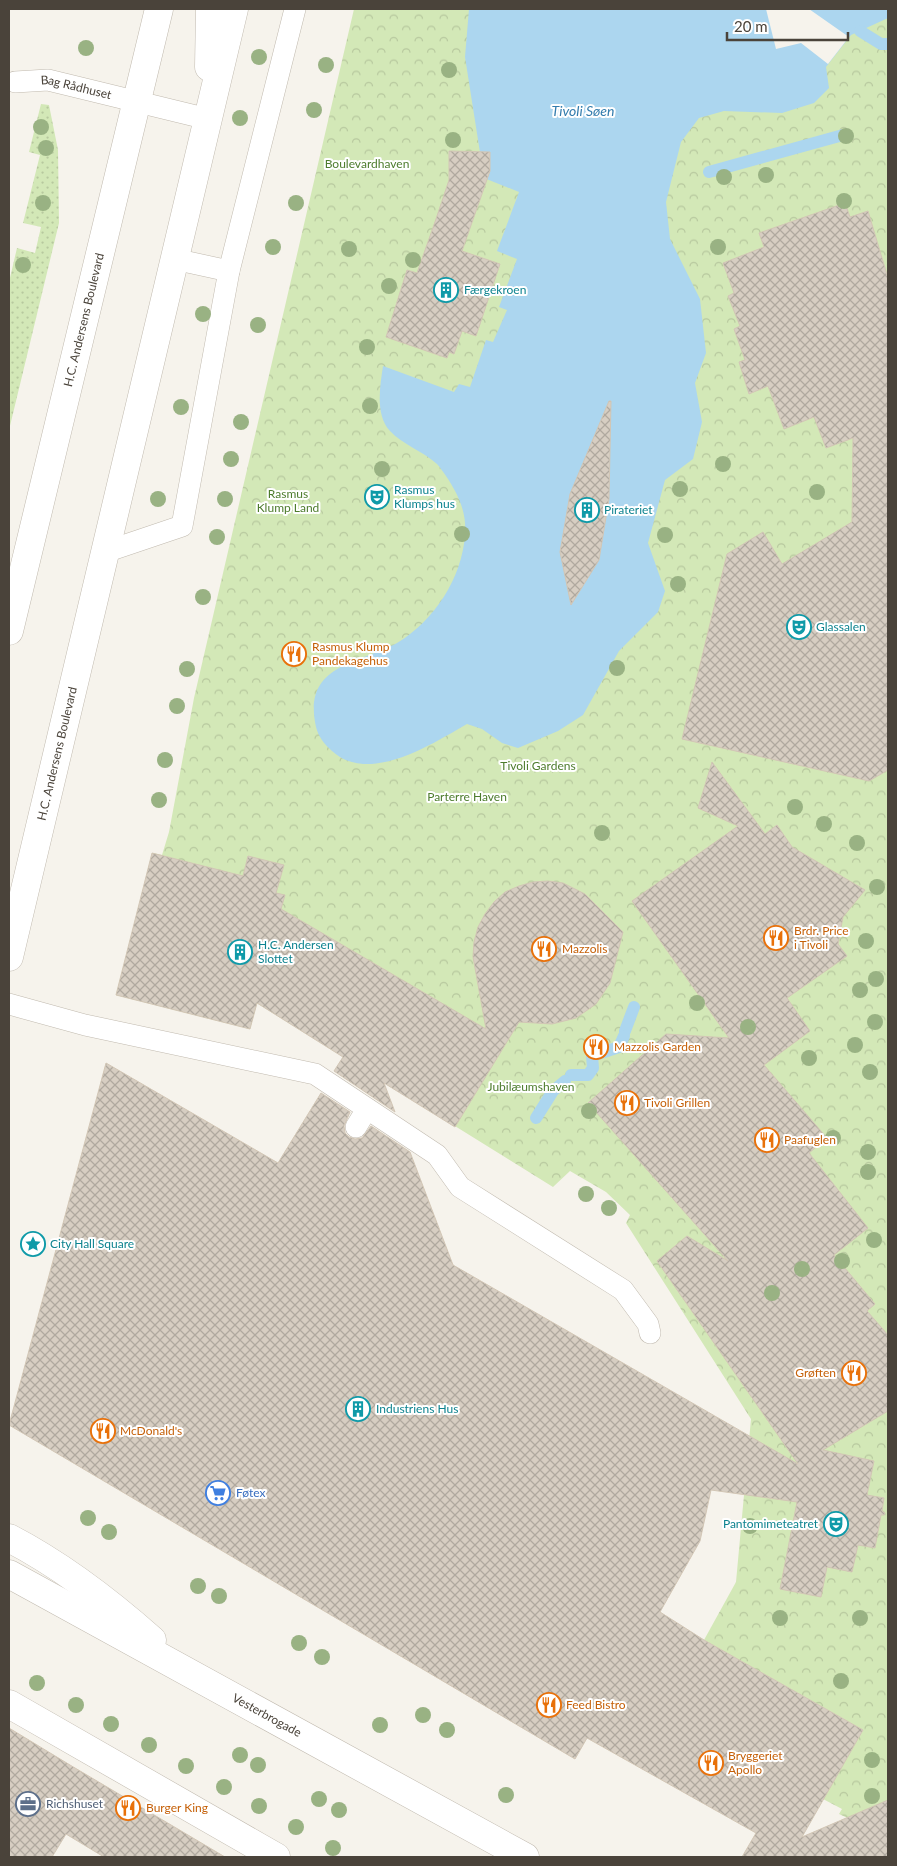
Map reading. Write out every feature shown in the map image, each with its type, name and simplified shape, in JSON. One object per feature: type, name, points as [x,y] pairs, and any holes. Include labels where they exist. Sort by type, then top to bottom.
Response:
[{"type":"street","name":"H.C. Andersens Boulevard","points":[[9,631],[159,9]]},
{"type":"street","points":[[208,119],[210,9]]},
{"type":"street","name":"H.C. Andersens Boulevard","points":[[9,957],[234,9]]},
{"type":"street","points":[[9,1538],[81,1582],[123,1614],[184,1670]]},
{"type":"street","name":"Vesterbrogade","points":[[9,1574],[525,1857]]},
{"type":"street","points":[[9,1704],[276,1857]]},
{"type":"lane","points":[[105,552],[182,526],[229,271],[295,9]]},
{"type":"lane","name":"Bag Rådhuset","points":[[15,82],[48,80],[208,119]]},
{"type":"lane","points":[[174,259],[229,271]]},
{"type":"lane","points":[[9,1004],[85,1025],[315,1074],[437,1155],[460,1187],[623,1290],[648,1324],[650,1333]]},
{"type":"lane","points":[[356,1127],[367,1109]]},
{"type":"green space","name":"Tivoli Gardens","points":[[354,9],[888,9],[888,1837],[839,1814],[842,1809],[823,1799],[863,1730],[704,1640],[736,1582],[751,1419],[626,1223],[630,1215],[606,1192],[570,1171],[553,1187],[257,1003],[250,1029],[116,995],[153,853],[162,855],[169,832],[194,698]]},
{"type":"green space","points":[[41,104],[49,105],[58,150],[59,223],[9,430],[9,282],[17,248],[35,253],[41,227],[23,223],[40,155],[29,152]]},
{"type":"water","name":"Tivoli Søen","points":[[469,9],[888,9],[888,18],[851,35],[826,67],[829,88],[814,103],[782,113],[724,111],[699,118],[681,142],[666,202],[670,239],[700,299],[706,353],[695,383],[702,422],[693,459],[665,480],[648,543],[665,591],[658,612],[619,651],[583,715],[558,731],[518,748],[502,743],[482,729],[467,724],[400,758],[382,763],[364,764],[347,760],[332,751],[320,737],[316,727],[314,706],[317,690],[325,678],[337,669],[397,643],[423,623],[444,597],[452,582],[463,551],[465,535],[465,519],[461,504],[446,476],[437,464],[395,436],[385,424],[380,409],[383,366],[454,392],[459,384],[470,387],[486,340],[493,342],[507,310],[499,307],[517,259],[497,251],[519,192],[484,178],[465,57]],"holes":[[[604,435],[609,485],[606,516]]]},
{"type":"pier","points":[[766,9],[809,9],[849,37],[828,64],[801,43],[776,49]]},
{"type":"building","name":"Færgekroen","points":[[449,151],[490,152],[490,171],[462,251],[500,264],[476,336],[462,331],[454,354],[449,352],[447,358],[386,337],[407,270],[417,273],[436,219],[449,180]]},
{"type":"building","points":[[845,203],[850,217],[868,211],[888,278],[888,770],[869,781],[682,739],[727,554],[763,532],[782,564],[852,522],[853,438],[826,448],[814,417],[784,429],[768,386],[749,394],[739,362],[745,360],[734,329],[740,326],[728,296],[734,293],[723,263],[764,247],[759,233]]},
{"type":"building","name":"Pirateriet","points":[[609,401],[611,401],[609,499],[599,560],[571,605],[560,552],[570,494]]},
{"type":"building","name":"Industriens Hus","points":[[712,762],[765,834],[777,825],[792,847],[865,890],[843,917],[838,944],[847,956],[787,998],[810,1031],[764,1065],[827,1138],[809,1153],[868,1228],[834,1255],[875,1304],[867,1311],[888,1335],[888,1411],[823,1450],[874,1461],[867,1495],[884,1498],[882,1511],[885,1513],[881,1515],[875,1548],[858,1545],[852,1572],[827,1567],[821,1597],[780,1589],[797,1502],[711,1490],[700,1541],[660,1612],[704,1640],[863,1730],[802,1837],[888,1800],[888,1857],[742,1857],[756,1833],[587,1738],[575,1759],[9,1425],[106,1063],[278,1163],[321,1093],[350,1112],[344,1126],[345,1133],[349,1137],[355,1139],[362,1138],[371,1126],[410,1152],[453,1265],[798,1464],[657,1261],[687,1236],[728,1261],[588,1103],[666,1034],[729,1038],[632,901],[738,826],[698,808]]},
{"type":"building","name":"H.C. Andersen Slottet","points":[[152,853],[243,876],[248,856],[284,865],[276,893],[285,895],[281,909],[486,1029],[473,957],[474,942],[478,927],[485,914],[505,892],[533,882],[563,883],[585,894],[623,932],[610,983],[596,1004],[576,1018],[552,1024],[519,1022],[455,1127],[384,1083],[395,1112],[334,1071],[343,1057],[257,1003],[250,1029],[116,995]]},
{"type":"building","points":[[9,1728],[225,1857],[104,1857],[66,1834],[52,1857],[9,1857]]},
{"type":"waterway","points":[[860,31],[881,44],[888,44]]},
{"type":"waterway","points":[[709,172],[843,135]]},
{"type":"waterway","points":[[625,1031],[634,1007]]},
{"type":"waterway","points":[[571,1075],[588,1075],[593,1068],[592,1056],[619,1047],[624,1036]]},
{"type":"waterway","points":[[536,1118],[553,1091],[565,1081]]},
{"type":"place","name":"Færgekroen","points":[[446,290]]},
{"type":"place","name":"Rasmus Klumps hus","points":[[377,497]]},
{"type":"place","name":"Pirateriet","points":[[587,510]]},
{"type":"place","name":"Glassalen","points":[[799,627]]},
{"type":"place","name":"Rasmus Klump Pandekagehus","points":[[294,654]]},
{"type":"place","name":"Brdr. Price i Tivoli","points":[[776,938]]},
{"type":"place","name":"Mazzolis","points":[[544,949]]},
{"type":"place","name":"H.C. Andersen Slottet","points":[[240,952]]},
{"type":"place","name":"Mazzolis Garden","points":[[596,1047]]},
{"type":"place","name":"Tivoli Grillen","points":[[627,1103]]},
{"type":"place","name":"Paafuglen","points":[[767,1140]]},
{"type":"place","name":"City Hall Square","points":[[33,1244]]},
{"type":"place","name":"Grøften","points":[[854,1373]]},
{"type":"place","name":"Industriens Hus","points":[[358,1409]]},
{"type":"place","name":"McDonald's","points":[[103,1431]]},
{"type":"place","name":"Føtex","points":[[218,1493]]},
{"type":"place","name":"Pantomimeteatret","points":[[836,1524]]},
{"type":"place","name":"Feed Bistro","points":[[549,1705]]},
{"type":"place","name":"Bryggeriet Apollo","points":[[711,1763]]},
{"type":"place","name":"Richshuset","points":[[28,1804]]},
{"type":"place","name":"Burger King","points":[[128,1808]]},
{"type":"park label","name":"Boulevardhaven","points":[[367,164]]},
{"type":"park label","name":"Rasmus Klump Land","points":[[288,501]]},
{"type":"park label","name":"Parterre Haven","points":[[467,797]]},
{"type":"park label","name":"Jubilæumshaven","points":[[531,1087]]}]
